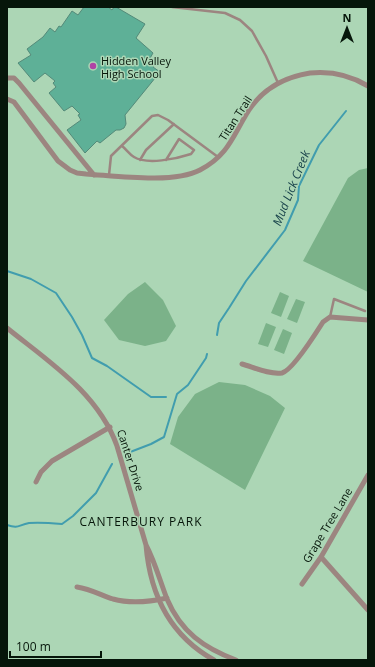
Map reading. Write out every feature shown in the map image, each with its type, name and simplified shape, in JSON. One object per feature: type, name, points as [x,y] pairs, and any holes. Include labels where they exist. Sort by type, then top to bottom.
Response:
[{"type":"street","name":"Titan Trail","points":[[7,99],[14,102],[56,158],[64,166],[77,173],[153,178],[180,177],[200,170],[219,157],[227,149],[255,102],[278,83],[295,76],[321,72],[356,79],[368,86]]},
{"type":"street","points":[[7,78],[14,78],[19,83],[94,175]]},
{"type":"street","points":[[242,364],[268,372],[281,373],[294,364],[323,322],[330,317],[368,320]]},
{"type":"street","name":"Canter Drive","points":[[7,328],[77,386],[98,409],[110,427],[121,456],[146,545],[149,564],[159,600],[166,614],[180,635],[196,649],[214,660]]},
{"type":"street","points":[[36,482],[41,472],[52,461],[110,427]]},
{"type":"street","name":"Grape Tree Lane","points":[[302,584],[320,557],[368,475]]},
{"type":"street","name":"Canter Drive","points":[[146,545],[157,569],[167,598],[177,618],[193,636],[212,650],[236,660]]},
{"type":"street","points":[[320,557],[368,610]]},
{"type":"street","points":[[77,587],[85,588],[125,602],[147,602],[167,598]]},
{"type":"lane","points":[[172,7],[225,13],[240,20],[252,31],[266,56],[278,83]]},
{"type":"lane","points":[[108,175],[112,156],[152,116],[158,115],[174,124],[219,157]]},
{"type":"lane","points":[[140,160],[146,150],[174,124]]},
{"type":"lane","points":[[122,146],[140,160],[166,160],[180,158],[190,154],[194,150],[179,139],[166,160]]},
{"type":"lane","points":[[330,317],[334,299],[366,311]]},
{"type":"green space","points":[[368,168],[368,292],[303,261],[348,178],[359,170]]},
{"type":"green space","points":[[145,282],[163,300],[176,326],[166,341],[145,346],[119,340],[104,320],[128,294]]},
{"type":"green space","points":[[280,292],[289,296],[281,317],[271,313]]},
{"type":"green space","points":[[296,299],[305,302],[297,323],[287,319]]},
{"type":"green space","points":[[266,323],[276,327],[268,347],[258,344]]},
{"type":"green space","points":[[283,329],[292,333],[284,354],[274,350]]},
{"type":"green space","points":[[219,382],[245,385],[270,396],[285,408],[245,490],[170,444],[178,417],[195,394]]},
{"type":"building","points":[[84,7],[108,7],[112,10],[116,7],[145,24],[136,38],[153,53],[149,60],[156,64],[153,67],[160,72],[125,115],[126,124],[124,128],[116,130],[100,143],[97,141],[85,153],[67,130],[81,120],[78,115],[80,114],[72,106],[64,111],[49,93],[56,87],[53,83],[55,81],[45,73],[34,82],[18,63],[31,55],[27,49],[43,37],[50,28],[55,32],[59,26],[61,27],[72,11],[78,15]]},
{"type":"waterway","name":"Mud Lick Creek","points":[[217,335],[219,323],[246,281],[285,230],[298,200],[299,186],[319,145],[346,111]]},
{"type":"waterway","points":[[7,271],[31,279],[56,293],[82,335],[92,358],[107,366],[151,397],[166,397]]},
{"type":"waterway","name":"Mud Lick Creek","points":[[125,454],[151,444],[164,437],[177,394],[188,385],[206,358],[207,354]]},
{"type":"waterway","name":"Mud Lick Creek","points":[[7,525],[16,527],[29,523],[62,524],[73,516],[96,493],[112,464]]},
{"type":"place","name":"Hidden Valley High School","points":[[93,66]]},
{"type":"district","name":"CANTERBURY PARK","points":[[141,521]]}]
